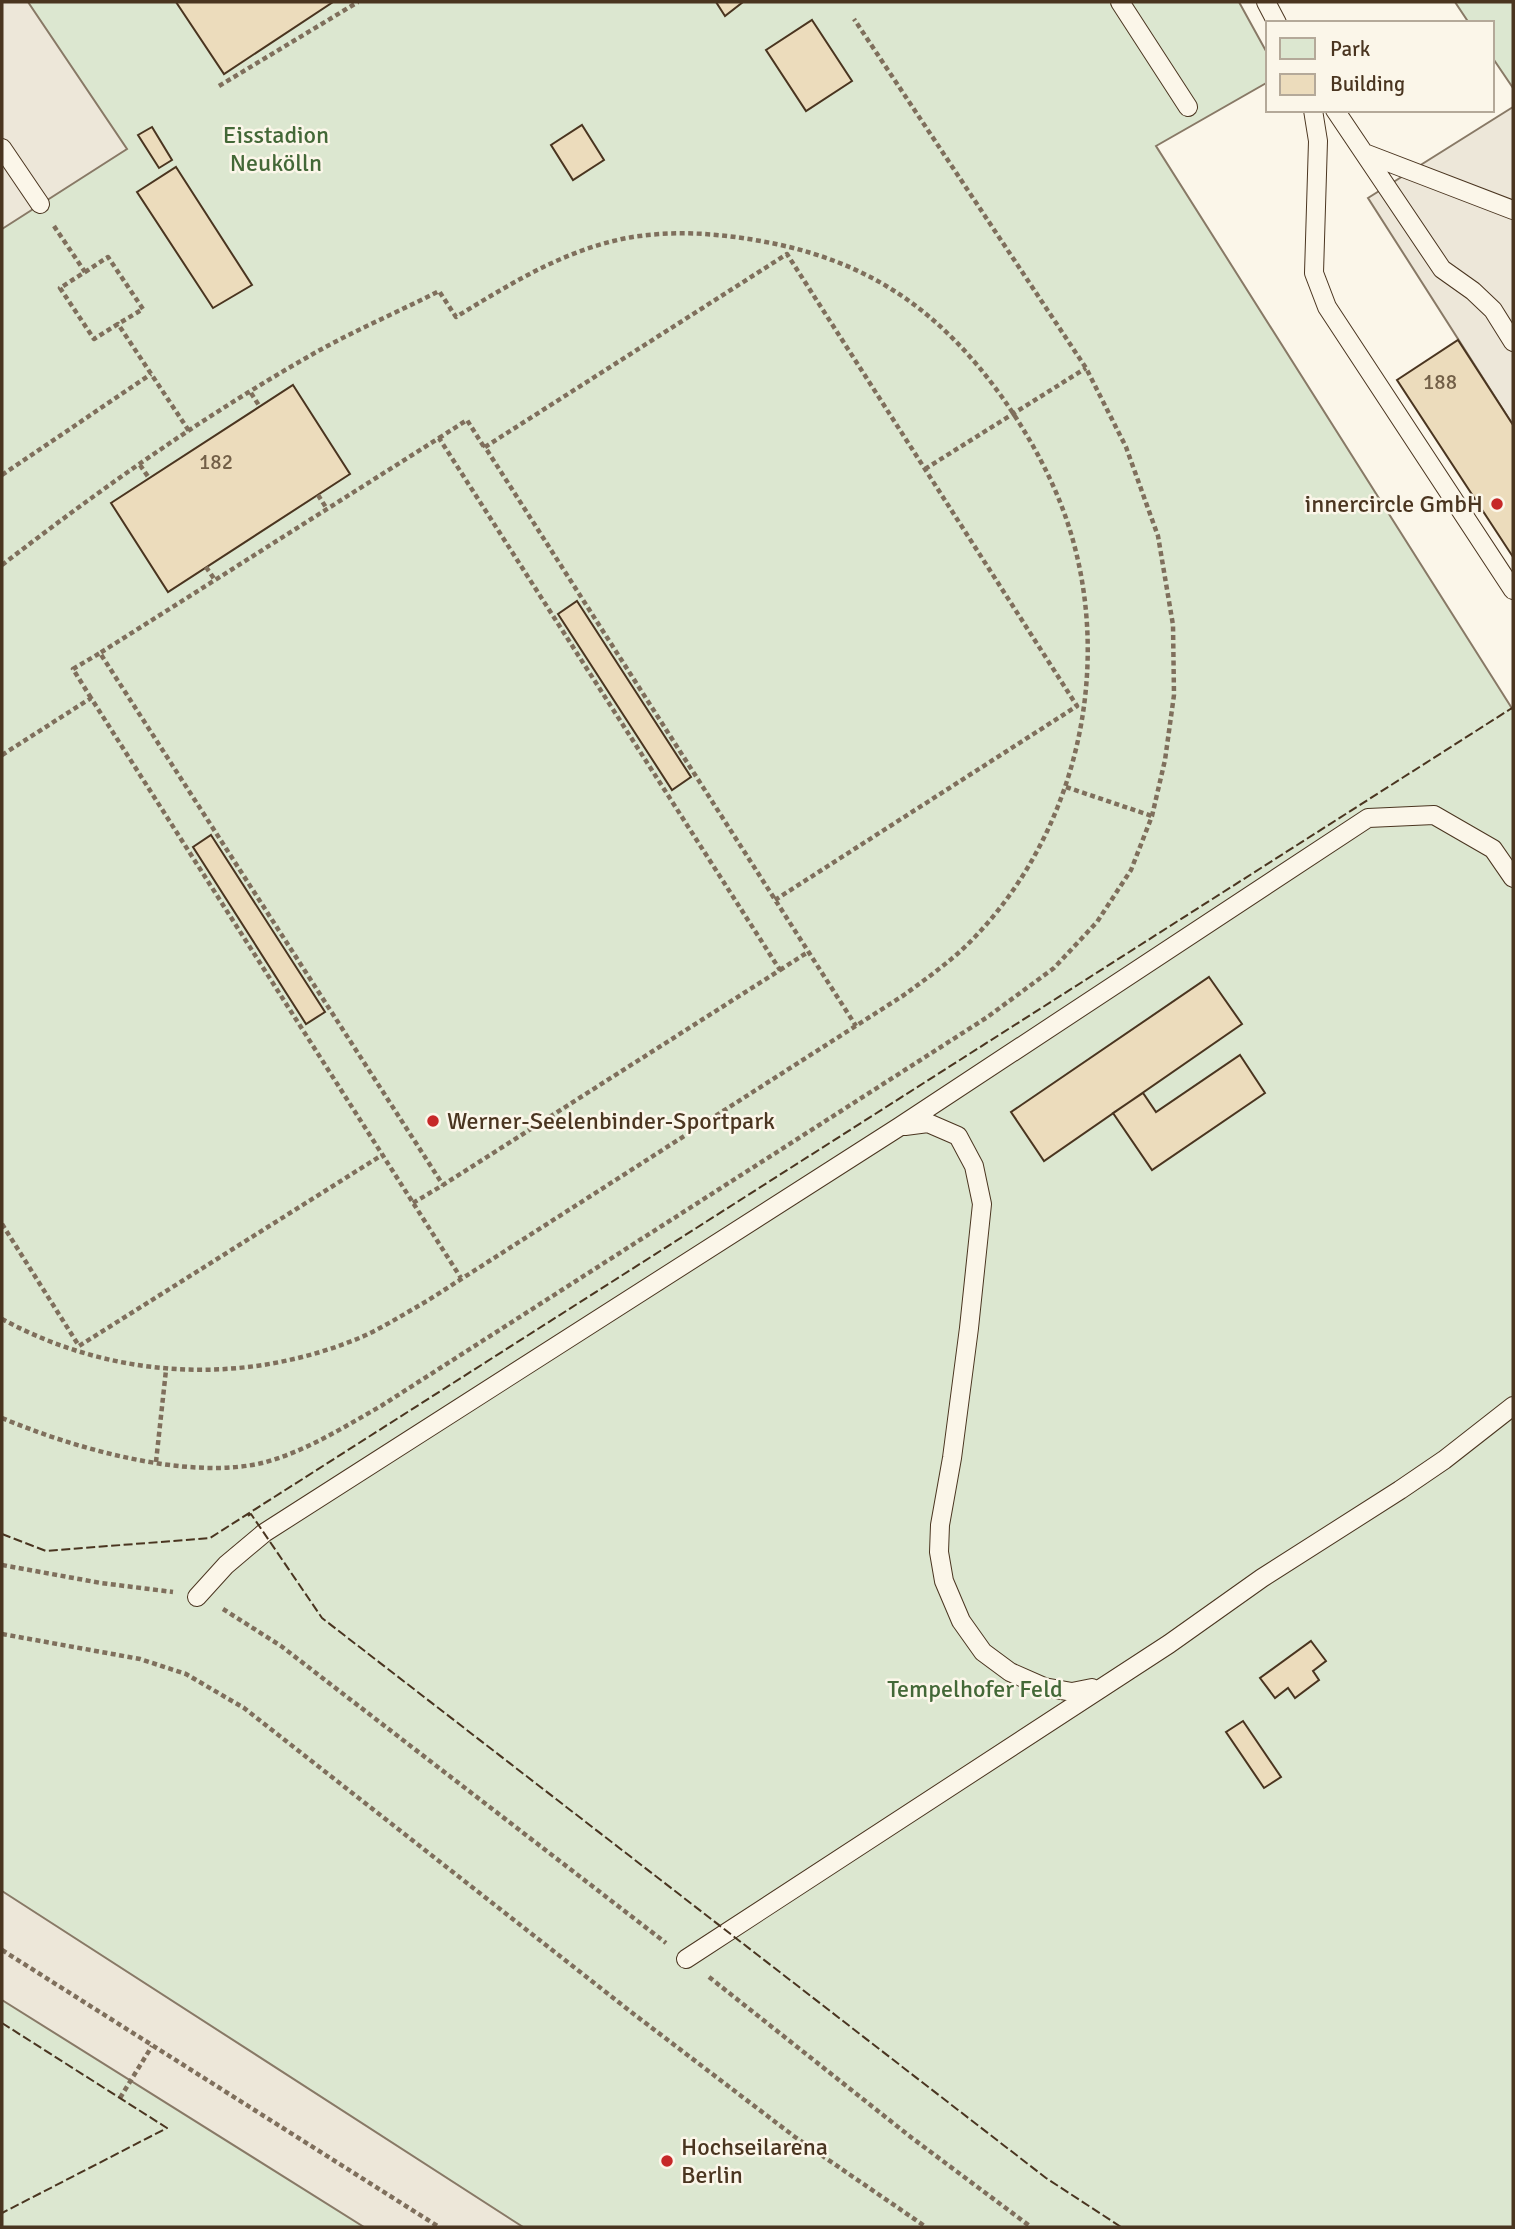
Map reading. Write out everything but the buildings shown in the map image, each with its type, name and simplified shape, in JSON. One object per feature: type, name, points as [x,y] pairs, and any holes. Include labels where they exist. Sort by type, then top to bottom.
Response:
[{"type":"lane","points":[[1120,2],[1188,107]]},
{"type":"lane","points":[[1266,2],[1276,21]]},
{"type":"lane","points":[[1313,112],[1318,141],[1314,273],[1327,307],[1513,590]]},
{"type":"lane","points":[[1336,112],[1442,269],[1473,290],[1493,310],[1513,342]]},
{"type":"lane","points":[[2,148],[40,204]]},
{"type":"lane","points":[[1367,154],[1513,210]]},
{"type":"lane","points":[[197,1597],[226,1565],[264,1533],[899,1127],[1368,818],[1434,814],[1493,849],[1513,878]]},
{"type":"lane","points":[[899,1127],[928,1123],[958,1136],[974,1166],[982,1203],[964,1367],[940,1525],[939,1552],[944,1581],[961,1621],[983,1652],[1010,1672],[1044,1687],[1072,1692],[1105,1684]]},
{"type":"lane","points":[[687,1959],[1169,1644],[1262,1578],[1444,1460],[1513,1406]]},
{"type":"path","points":[[219,86],[358,2]]},
{"type":"path","points":[[2,1418],[89,1449],[156,1462],[213,1468],[265,1462],[317,1443],[381,1406],[986,1018],[1054,968],[1097,922],[1131,870],[1152,816],[1165,760],[1174,695],[1172,625],[1158,536],[1126,447],[1086,368],[854,19]]},
{"type":"path","points":[[40,204],[85,272]]},
{"type":"path","points":[[2,565],[63,518],[189,431],[321,350],[439,291],[456,317],[513,282],[562,259],[628,237],[703,234],[748,238],[828,258],[872,276],[913,302],[956,340],[987,376],[1013,413],[1042,464],[1066,518],[1079,569],[1086,621],[1087,667],[1081,733],[1066,787],[1048,830],[1028,867],[972,940],[942,968],[856,1026],[388,1323],[359,1338],[315,1354],[262,1366],[166,1370],[115,1363],[77,1353],[32,1336],[2,1319]]},
{"type":"path","points":[[788,247],[787,254],[1077,706]]},
{"type":"path","points":[[485,447],[787,254]]},
{"type":"path","points":[[108,257],[143,309],[94,340],[60,288],[85,272],[108,257]]},
{"type":"path","points":[[118,324],[189,431]]},
{"type":"path","points":[[925,469],[1086,368]]},
{"type":"path","points":[[2,475],[151,373]]},
{"type":"path","points":[[251,393],[260,407]]},
{"type":"path","points":[[461,1278],[73,669],[467,420],[856,1026]]},
{"type":"path","points":[[439,438],[780,970]]},
{"type":"path","points":[[140,464],[149,478]]},
{"type":"path","points":[[318,495],[327,509]]},
{"type":"path","points":[[206,567],[215,580]]},
{"type":"path","points":[[100,653],[443,1185]]},
{"type":"path","points":[[2,755],[91,698]]},
{"type":"path","points":[[775,900],[1077,706],[1084,707]]},
{"type":"path","points":[[1066,787],[1152,816]]},
{"type":"path","points":[[413,1203],[808,952]]},
{"type":"path","points":[[77,1353],[79,1346],[382,1155]]},
{"type":"path","points":[[2,1224],[79,1346]]},
{"type":"path","points":[[156,1462],[166,1370]]},
{"type":"path","points":[[2,1565],[101,1583],[155,1588],[197,1597],[236,1615],[281,1646],[687,1959],[912,2138],[1031,2227]]},
{"type":"path","points":[[2,1634],[140,1659],[186,1674],[244,1708],[795,2137],[926,2227]]},
{"type":"path","points":[[2,1950],[439,2227]]},
{"type":"path","points":[[120,2098],[152,2046]]},
{"type":"green space","points":[[2,2],[1239,2],[1266,51],[1266,83],[1156,146],[1513,710],[1513,2227],[2,2227]]},
{"type":"green space","points":[[1455,2],[1513,2],[1513,88],[1494,60],[1494,21],[1468,21]]},
{"type":"shaded area","points":[[2,2],[28,2],[127,149],[2,229]]},
{"type":"shaded area","points":[[1513,107],[1513,425],[1368,198]]},
{"type":"shaded area","points":[[2,1891],[523,2227],[364,2227],[2,2000]]},
{"type":"fence","points":[[2,1534],[46,1551],[210,1538],[1512,708],[1513,710]]},
{"type":"fence","points":[[248,1516],[251,1514],[322,1618],[1046,2178],[1121,2227]]},
{"type":"fence","points":[[2,2023],[167,2128],[2,2213]]},
{"type":"place","name":"innercircle GmbH","points":[[1497,504]]},
{"type":"place","name":"Werner-Seelenbinder-Sportpark","points":[[433,1121]]},
{"type":"place","name":"Hochseilarena Berlin","points":[[667,2161]]},
{"type":"park label","name":"Eisstadion Neukölln","points":[[276,149]]},
{"type":"park label","name":"Tempelhofer Feld","points":[[975,1689]]}]
